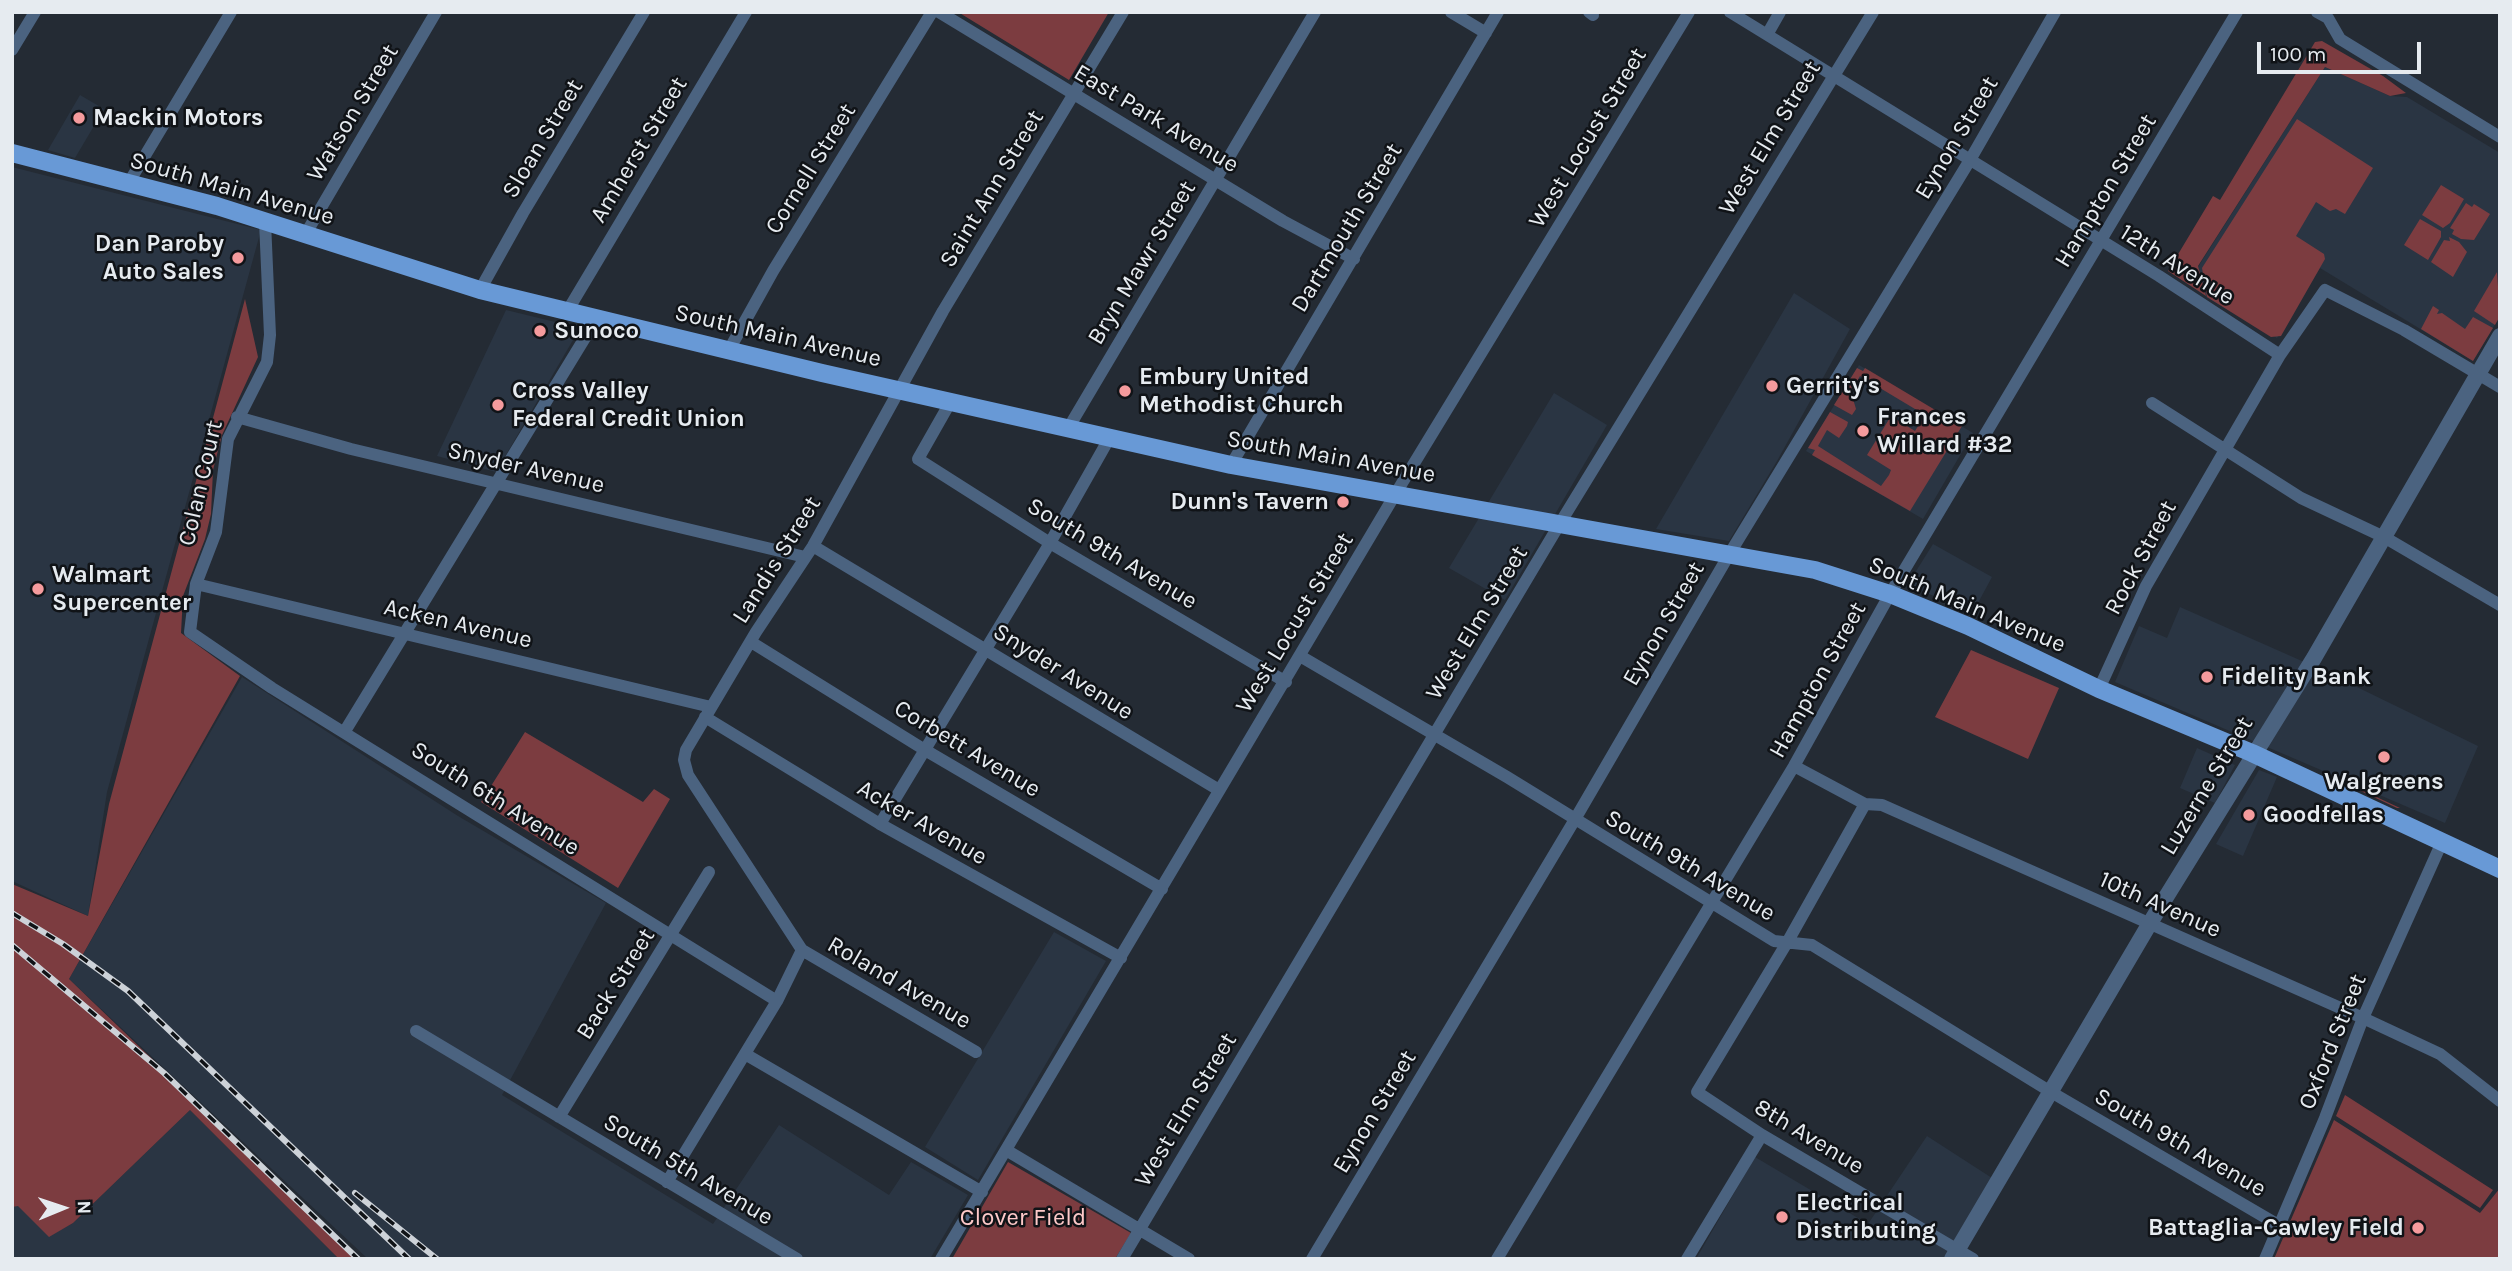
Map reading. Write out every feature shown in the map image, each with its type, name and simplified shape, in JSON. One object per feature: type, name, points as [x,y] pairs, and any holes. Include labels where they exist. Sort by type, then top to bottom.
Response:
[{"type":"main road","name":"South Main Avenue","points":[[12,153],[217,206],[480,290],[901,390],[1231,465],[1815,570],[1890,594],[1968,626],[2099,689],[2252,753],[2500,869]]},
{"type":"street","points":[[12,50],[35,12]]},
{"type":"street","points":[[128,184],[231,12]]},
{"type":"street","name":"Watson Street","points":[[305,235],[436,12]]},
{"type":"street","name":"Sloan Street","points":[[480,290],[644,12]]},
{"type":"street","name":"Amherst Street","points":[[568,310],[746,12]]},
{"type":"street","name":"Cornell Street","points":[[729,350],[773,271],[932,12]]},
{"type":"street","name":"East Park Avenue","points":[[939,12],[1217,180],[1354,259]]},
{"type":"street","name":"Saint Ann Street","points":[[901,390],[943,311],[1123,12]]},
{"type":"street","name":"Bryn Mawr Street","points":[[1069,427],[1315,12]]},
{"type":"street","points":[[1451,12],[1486,33]]},
{"type":"street","name":"Dartmouth Street","points":[[1231,465],[1498,12]]},
{"type":"street","name":"West Locust Street","points":[[941,1259],[1396,493],[1689,12]]},
{"type":"street","name":"12th Avenue","points":[[1731,12],[2280,355]]},
{"type":"street","points":[[1768,33],[1780,12]]},
{"type":"street","name":"West Elm Street","points":[[1122,1259],[1559,525],[1873,12]]},
{"type":"street","name":"Eynon Street","points":[[1312,1259],[1574,821],[1730,553],[1970,160],[2055,12]]},
{"type":"street","name":"Hampton Street","points":[[1497,1259],[1794,766],[1890,594],[2237,12]]},
{"type":"street","points":[[2325,14],[2340,39],[2500,137]]},
{"type":"street","name":"Colan Court","points":[[190,632],[196,584],[216,532],[228,439],[267,362],[270,335],[265,222]]},
{"type":"street","name":"Rock Street","points":[[2099,689],[2146,586],[2280,355],[2325,290],[2404,330],[2477,374]]},
{"type":"street","points":[[345,731],[597,318]]},
{"type":"street","name":"Luzerne Street","points":[[1954,1255],[2252,753],[2314,658],[2500,336]]},
{"type":"street","points":[[2477,374],[2500,387]]},
{"type":"street","name":"Landis Street","points":[[686,750],[813,546],[901,390]]},
{"type":"street","name":"South 9th Avenue","points":[[951,401],[918,459],[1050,543],[1286,682]]},
{"type":"street","points":[[2152,403],[2301,498],[2384,537],[2500,606]]},
{"type":"street","name":"Snyder Avenue","points":[[237,418],[805,557]]},
{"type":"street","points":[[880,824],[1050,543],[1110,436]]},
{"type":"street","name":"Snyder Avenue","points":[[813,546],[1219,790]]},
{"type":"street","name":"Acken Avenue","points":[[196,584],[405,632],[708,712]]},
{"type":"street","name":"South 6th Avenue","points":[[190,632],[272,688],[777,1001]]},
{"type":"street","name":"Corbett Avenue","points":[[751,642],[925,750],[1162,889]]},
{"type":"street","name":"South 9th Avenue","points":[[1300,656],[1774,941],[1812,945],[2051,1092],[2280,1226]]},
{"type":"street","name":"Acker Avenue","points":[[708,712],[880,824],[1121,958]]},
{"type":"street","name":"Roland Avenue","points":[[686,750],[684,760],[688,775],[802,950],[976,1052]]},
{"type":"street","name":"10th Avenue","points":[[1794,766],[1865,804],[1882,805],[2363,1017],[2440,1054],[2500,1101]]},
{"type":"street","points":[[1788,941],[1865,804]]},
{"type":"street","name":"Oxford Street","points":[[2265,1259],[2325,1118],[2363,1017],[2442,842]]},
{"type":"street","name":"Back Street","points":[[559,1117],[709,872]]},
{"type":"street","name":"8th Avenue","points":[[1788,941],[1697,1092],[1954,1255],[1973,1259]]},
{"type":"street","points":[[667,1182],[777,1001],[802,950]]},
{"type":"street","name":"South 5th Avenue","points":[[416,1031],[797,1259]]},
{"type":"street","points":[[745,1054],[982,1192]]},
{"type":"street","points":[[1687,1259],[1762,1135]]},
{"type":"street","points":[[1006,1150],[1189,1259]]},
{"type":"shaded area","points":[[2325,67],[2390,96],[2407,97],[2500,153],[2500,316],[2473,361],[2320,268],[2277,338],[2206,297],[2198,267]]},
{"type":"shaded area","points":[[80,95],[104,109],[75,158],[48,150]]},
{"type":"shaded area","points":[[12,167],[261,230],[107,792],[88,916],[12,881]]},
{"type":"shaded area","points":[[1794,293],[1850,329],[1777,461],[1729,541],[1656,529]]},
{"type":"shaded area","points":[[506,310],[580,328],[496,472],[437,456]]},
{"type":"shaded area","points":[[1859,365],[1973,433],[1923,519],[1806,451]]},
{"type":"shaded area","points":[[1554,393],[1607,425],[1505,600],[1449,568]]},
{"type":"shaded area","points":[[1933,544],[1992,577],[1972,614],[1908,584]]},
{"type":"shaded area","points":[[2180,607],[2320,669],[2478,746],[2445,823],[2115,682],[2139,626],[2167,638]]},
{"type":"shaded area","points":[[242,677],[458,816],[606,903],[502,1095],[713,1224],[779,1125],[889,1195],[911,1162],[968,1195],[930,1259],[368,1259],[69,979]]},
{"type":"shaded area","points":[[2197,748],[2235,765],[2215,803],[2180,788]]},
{"type":"shaded area","points":[[2259,770],[2277,777],[2243,856],[2216,844]]},
{"type":"shaded area","points":[[1054,932],[1106,961],[978,1180],[925,1147]]},
{"type":"shaded area","points":[[190,1110],[339,1259],[12,1259],[12,1207],[18,1205],[49,1236],[73,1223]]},
{"type":"shaded area","points":[[1927,1136],[1992,1178],[1944,1259],[1696,1259],[1755,1157],[1868,1224]]},
{"type":"green space","points":[[958,12],[1109,12],[1069,80]]},
{"type":"green space","points":[[2322,41],[2383,76],[2406,93],[2390,96],[2325,67],[2198,266],[2206,296],[2168,271],[2213,196],[2220,200],[2315,42]]},
{"type":"green space","points":[[2297,119],[2373,168],[2345,214],[2336,209],[2330,211],[2316,202],[2296,236],[2324,254],[2325,259],[2281,336],[2271,337],[2207,297],[2202,268]]},
{"type":"green space","points":[[2441,185],[2464,199],[2450,223],[2443,228],[2422,215]]},
{"type":"green space","points":[[2466,203],[2472,207],[2474,204],[2490,214],[2474,240],[2461,239],[2452,234],[2454,230],[2450,228]]},
{"type":"green space","points":[[2420,219],[2441,231],[2441,237],[2428,260],[2404,245]]},
{"type":"green space","points":[[2449,237],[2459,242],[2467,252],[2453,277],[2431,262],[2444,240],[2450,241]]},
{"type":"green space","points":[[2497,272],[2500,316],[2495,325],[2474,311]]},
{"type":"green space","points":[[245,299],[258,357],[222,435],[213,470],[211,514],[205,539],[183,596],[181,633],[240,676],[69,979],[360,1259],[339,1259],[190,1110],[73,1223],[49,1237],[18,1206],[12,1207],[12,884],[88,916],[109,804]]},
{"type":"green space","points":[[2433,306],[2439,310],[2437,314],[2442,313],[2465,329],[2473,317],[2493,328],[2473,361],[2421,329]]},
{"type":"green space","points":[[1857,368],[1863,371],[1865,368],[1962,426],[1910,511],[1812,455],[1815,450],[1808,448],[1830,412],[1848,422],[1847,426],[1839,438],[1827,430],[1818,446],[1881,486],[1889,475],[1891,470],[1867,455],[1891,416],[1915,431],[1925,415],[1860,376],[1851,392],[1856,409],[1852,415],[1834,405]]},
{"type":"green space","points":[[1971,650],[2059,688],[2028,759],[1935,717]]},
{"type":"green space","points":[[525,732],[643,802],[654,789],[670,799],[618,888],[481,802]]},
{"type":"green space","points":[[2333,778],[2353,786],[2400,808],[2397,808]]},
{"type":"green space","points":[[2345,1095],[2493,1190],[2480,1208],[2336,1116]]},
{"type":"green space","points":[[2334,1120],[2480,1213],[2500,1188],[2500,1259],[2274,1259]]},
{"type":"green space","name":"Clover Field","points":[[1008,1162],[1131,1233],[1115,1259],[952,1259]]},
{"type":"railway","points":[[12,913],[63,944],[128,991],[409,1259]]},
{"type":"railway","points":[[12,945],[164,1073],[358,1259]]},
{"type":"railway","points":[[355,1193],[437,1259]]},
{"type":"place","name":"Mackin Motors","points":[[79,118]]},
{"type":"place","name":"Dan Paroby Auto Sales","points":[[238,258]]},
{"type":"place","name":"Sunoco","points":[[540,331]]},
{"type":"place","name":"Gerrity's","points":[[1772,386]]},
{"type":"place","name":"Embury United Methodist Church","points":[[1125,391]]},
{"type":"place","name":"Cross Valley Federal Credit Union","points":[[498,405]]},
{"type":"place","name":"Frances Willard #32","points":[[1863,431]]},
{"type":"place","name":"Dunn's Tavern","points":[[1343,502]]},
{"type":"place","name":"Walmart Supercenter","points":[[38,589]]},
{"type":"place","name":"Fidelity Bank","points":[[2207,677]]},
{"type":"place","name":"Walgreens","points":[[2384,757]]},
{"type":"place","name":"Goodfellas","points":[[2249,815]]},
{"type":"place","name":"Electrical Distributing","points":[[1782,1217]]},
{"type":"place","name":"Battaglia-Cawley Field","points":[[2418,1228]]}]
